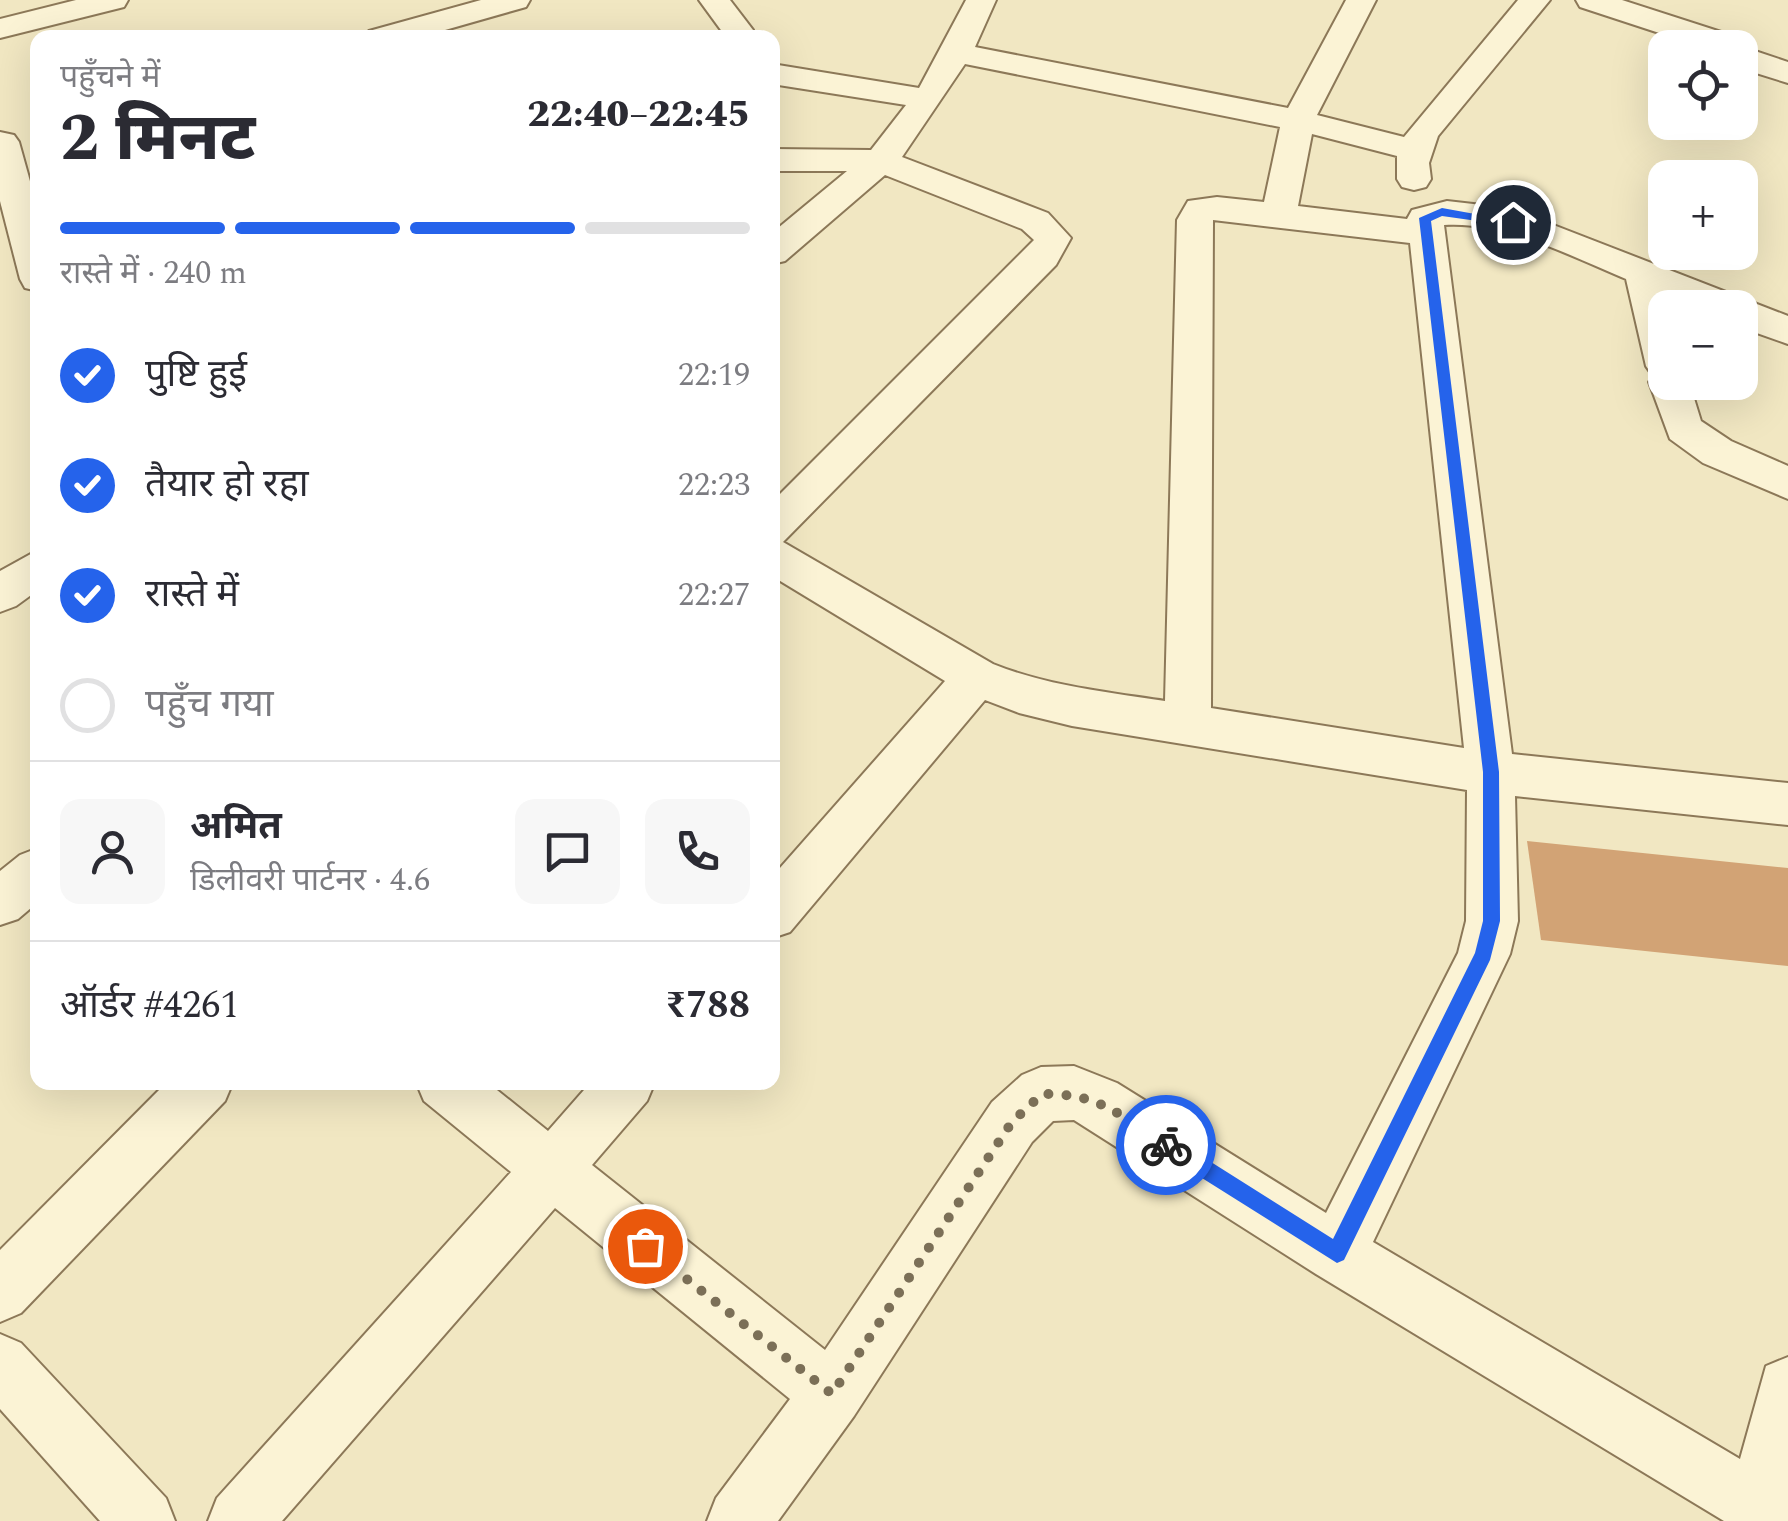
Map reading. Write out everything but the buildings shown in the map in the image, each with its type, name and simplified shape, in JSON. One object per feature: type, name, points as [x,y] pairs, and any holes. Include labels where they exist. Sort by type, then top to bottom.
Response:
[{"type":"street","points":[[0,29],[114,0]]},
{"type":"street","points":[[408,30],[514,0]]},
{"type":"street","points":[[714,0],[737,30]]},
{"type":"street","points":[[780,245],[882,162],[928,98],[981,0]]},
{"type":"street","points":[[1279,215],[1298,120],[1361,0]]},
{"type":"street","points":[[1337,1253],[1484,954],[1492,921],[1491,772],[1429,223],[1414,177],[1414,150],[1422,134],[1535,0]]},
{"type":"street","points":[[1562,0],[1635,12],[1672,30]]},
{"type":"street","points":[[1591,0],[1687,30]]},
{"type":"street","points":[[956,52],[1298,120],[1414,150]]},
{"type":"street","points":[[1758,53],[1785,59]]},
{"type":"street","points":[[1758,58],[1785,59]]},
{"type":"street","points":[[780,75],[928,98]]},
{"type":"street","points":[[27,271],[1,143],[30,134]]},
{"type":"street","points":[[780,160],[882,162],[1035,222],[1053,238],[1050,247],[780,521]]},
{"type":"street","points":[[1188,724],[1196,220],[1201,209],[1429,223],[1513,222],[1683,290]]},
{"type":"street","points":[[1643,274],[1648,295]]},
{"type":"street","points":[[1758,319],[1788,330]]},
{"type":"street","points":[[1675,400],[1684,429],[1692,436],[1717,452],[1788,483]]},
{"type":"street","points":[[780,560],[977,677],[1020,694],[1072,706],[1491,772],[1788,804]]},
{"type":"street","points":[[0,594],[30,573]]},
{"type":"street","points":[[780,906],[977,677]]},
{"type":"street","points":[[0,902],[30,878]]},
{"type":"street","points":[[0,1292],[198,1090]]},
{"type":"street","points":[[453,1090],[832,1394]]},
{"type":"street","points":[[240,1521],[621,1090]]},
{"type":"street","points":[[739,1521],[832,1394],[1012,1122],[1042,1094],[1074,1093],[1098,1102],[1767,1516],[1788,1388]]},
{"type":"street","points":[[0,1364],[142,1521]]},
{"type":"way so far","points":[[645,1246],[832,1394],[1012,1122],[1042,1094],[1074,1093],[1098,1102],[1166,1145]]},
{"type":"route","points":[[1166,1145],[1337,1253],[1484,954],[1492,921],[1491,772],[1425,246],[1425,218],[1442,212],[1513,222]]}]
